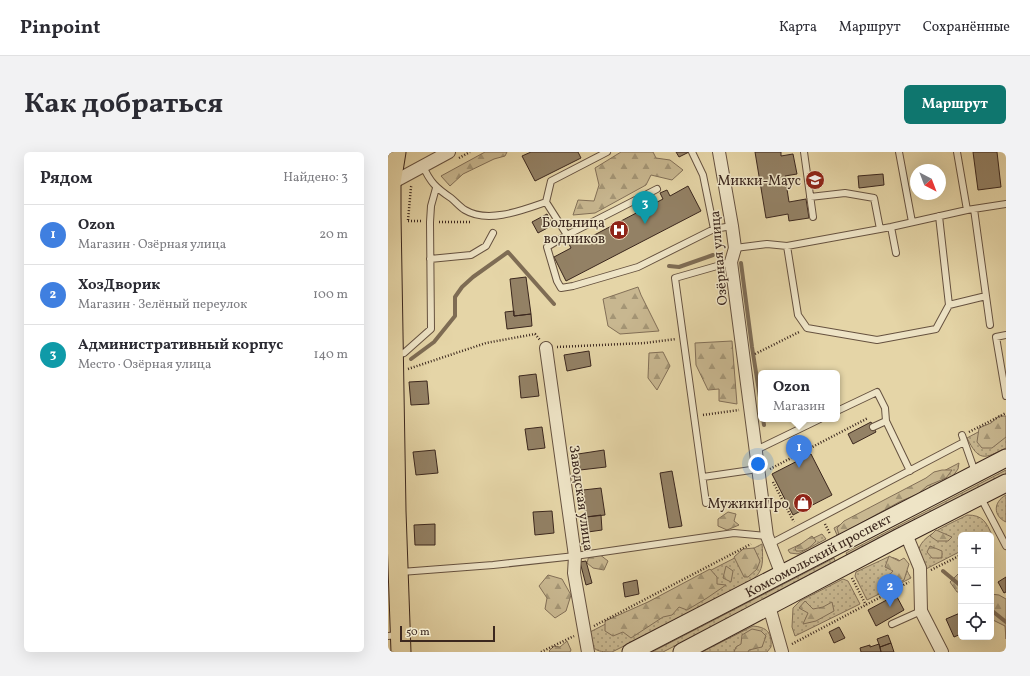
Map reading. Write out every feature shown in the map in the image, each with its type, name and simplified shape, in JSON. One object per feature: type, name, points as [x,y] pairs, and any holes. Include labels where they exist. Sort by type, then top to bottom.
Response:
[{"type":"main road","points":[[396,152],[390,184],[393,355],[391,462],[392,511],[397,572],[396,634]]},
{"type":"main road","name":"Комсомольский проспект","points":[[631,652],[1006,458]]},
{"type":"main road","name":"Комсомольский проспект","points":[[682,652],[1006,483]]},
{"type":"street","name":"Озёрная улица","points":[[719,152],[735,248],[730,262],[756,450],[763,471],[769,540],[782,575]]},
{"type":"street","points":[[390,184],[425,170],[453,155]]},
{"type":"street","name":"Заводская улица","points":[[546,348],[575,556],[574,573],[588,652]]},
{"type":"street","points":[[906,534],[920,568],[921,611],[942,652]]},
{"type":"street","points":[[769,606],[782,651]]},
{"type":"lane","points":[[567,235],[546,202],[551,181],[607,152]]},
{"type":"lane","points":[[692,152],[703,176],[714,229]]},
{"type":"lane","points":[[804,152],[814,217]]},
{"type":"lane","points":[[899,152],[912,222]]},
{"type":"lane","points":[[957,152],[967,210]]},
{"type":"lane","points":[[425,170],[436,188],[466,210],[482,216],[512,214],[546,202]]},
{"type":"lane","points":[[393,355],[404,353],[431,329],[431,206],[436,188]]},
{"type":"lane","points":[[657,189],[567,235],[547,248],[557,281],[561,288],[573,286],[638,267],[714,229],[732,226]]},
{"type":"lane","points":[[810,197],[845,193],[874,198],[880,229]]},
{"type":"lane","points":[[735,248],[767,244],[787,246],[891,227],[967,210],[1006,204]]},
{"type":"lane","points":[[974,209],[990,326]]},
{"type":"lane","points":[[787,246],[798,315],[807,328],[877,340],[936,329],[949,305],[939,216]]},
{"type":"lane","points":[[891,227],[896,253]]},
{"type":"lane","points":[[430,259],[471,255],[486,246],[493,233]]},
{"type":"lane","points":[[706,503],[676,278],[730,262]]},
{"type":"lane","points":[[949,305],[986,296]]},
{"type":"lane","points":[[1006,335],[996,337],[1006,396]]},
{"type":"lane","points":[[840,410],[877,392],[885,408],[886,421],[910,471]]},
{"type":"lane","points":[[876,426],[886,421]]},
{"type":"lane","points":[[756,450],[814,422]]},
{"type":"lane","points":[[397,572],[493,565],[575,556],[734,533],[769,540],[910,471],[963,439],[976,473]]},
{"type":"lane","points":[[702,477],[763,471]]},
{"type":"lane","points":[[980,496],[1006,546]]},
{"type":"lane","points":[[892,624],[921,611]]},
{"type":"path","points":[[453,155],[470,152]]},
{"type":"path","points":[[408,221],[411,187],[425,170]]},
{"type":"path","points":[[755,354],[807,328]]},
{"type":"path","points":[[694,417],[750,408]]},
{"type":"path","points":[[763,471],[768,470],[874,415],[876,426]]},
{"type":"path","points":[[771,479],[794,522]]},
{"type":"path","points":[[782,651],[958,557]]},
{"type":"green space","points":[[485,152],[507,152],[505,156],[494,159],[463,174],[450,186],[441,176]]},
{"type":"green space","points":[[621,152],[653,152],[656,158],[670,160],[683,170],[672,180],[651,175],[646,185],[595,213],[573,215],[578,200],[594,201],[599,185],[595,168]]},
{"type":"green space","points":[[638,287],[659,331],[620,334],[608,326],[603,299]]},
{"type":"green space","points":[[732,341],[737,404],[719,401],[719,389],[708,390],[696,365],[695,343]]},
{"type":"green space","points":[[663,352],[670,366],[657,390],[648,378],[649,353]]},
{"type":"green space","points":[[999,416],[1006,416],[1006,437],[992,448],[982,448],[977,442],[979,428],[991,423]]},
{"type":"green space","points":[[1006,417],[1006,448],[987,456],[979,455],[971,446],[967,438]]},
{"type":"green space","points":[[959,463],[958,469],[953,476],[837,535],[834,528]]},
{"type":"green space","points":[[952,470],[946,478],[927,486],[918,494],[901,501],[839,535],[837,528],[844,521],[926,478],[934,472]]},
{"type":"green space","points":[[1006,470],[1006,475],[848,557],[846,553]]},
{"type":"green space","points":[[1006,495],[1006,522],[999,516],[996,509],[999,501]]},
{"type":"green space","points":[[728,512],[736,514],[734,521],[739,525],[727,530],[718,526],[718,519]]},
{"type":"green space","points":[[967,515],[972,515],[983,520],[991,532],[958,532],[958,553],[926,569],[919,552],[920,546],[924,540],[938,530]]},
{"type":"green space","points":[[936,530],[952,537],[948,541],[937,541],[930,536]]},
{"type":"green space","points":[[822,534],[826,539],[798,554],[790,553],[788,550]]},
{"type":"green space","points":[[812,536],[816,541],[812,545],[805,550],[796,551],[795,548]]},
{"type":"green space","points":[[762,544],[762,566],[760,571],[753,579],[740,588],[612,652],[595,649],[591,643],[590,632]]},
{"type":"green space","points":[[930,546],[942,551],[942,558],[932,558],[927,552]]},
{"type":"green space","points":[[754,548],[760,561],[757,569],[748,577],[744,577],[734,557],[743,549]]},
{"type":"green space","points":[[590,552],[599,554],[608,561],[604,570],[593,568],[587,563]]},
{"type":"green space","points":[[889,556],[899,561],[904,558],[909,564],[904,580],[895,585],[884,581],[893,571],[885,567]]},
{"type":"green space","points":[[888,557],[900,561],[905,566],[911,578],[867,600],[855,576],[856,572]]},
{"type":"green space","points":[[834,558],[836,563],[663,652],[652,652]]},
{"type":"green space","points":[[726,566],[733,571],[731,582],[723,578]]},
{"type":"green space","points":[[710,569],[717,577],[717,584],[726,585],[687,610],[679,607],[672,615],[663,617],[631,638],[623,632],[613,636],[605,631],[605,621],[648,602]]},
{"type":"green space","points":[[958,574],[958,592],[957,592],[950,582]]},
{"type":"green space","points":[[548,575],[562,579],[571,595],[566,611],[555,618],[545,609],[547,598],[539,586]]},
{"type":"green space","points":[[843,579],[848,581],[860,604],[795,636],[792,627],[793,608],[800,601]]},
{"type":"green space","points":[[994,594],[999,595],[1006,599],[1006,639],[1005,626],[994,620]]},
{"type":"green space","points":[[805,601],[813,609],[823,607],[832,602],[834,611],[816,621],[803,624],[808,613],[799,608]]},
{"type":"green space","points":[[753,626],[765,629],[768,632],[771,638],[771,647],[767,652],[702,652]]},
{"type":"green space","points":[[752,629],[761,631],[766,636],[762,647],[749,650],[748,652],[734,652],[736,647],[741,644],[742,635]]},
{"type":"green space","points":[[567,641],[571,650],[570,652],[549,651],[554,646],[560,647]]},
{"type":"building","points":[[531,152],[578,152],[581,158],[535,181],[522,156]]},
{"type":"building","points":[[676,152],[689,152],[679,157]]},
{"type":"building","points":[[755,152],[781,152],[781,156],[793,154],[797,174],[785,176],[789,202],[806,199],[809,218],[789,221],[788,214],[766,218]]},
{"type":"building","points":[[973,152],[997,152],[1001,187],[978,190]]},
{"type":"building","points":[[883,174],[884,185],[859,188],[858,176]]},
{"type":"building","points":[[688,186],[701,211],[566,281],[554,257],[571,248],[568,242],[576,238],[579,243],[663,199],[660,193],[667,190],[670,196]]},
{"type":"building","points":[[547,214],[553,225],[538,233],[532,222]]},
{"type":"building","points":[[526,277],[531,314],[514,316],[510,279]]},
{"type":"building","points":[[514,311],[514,316],[531,314],[532,326],[507,329],[505,312]]},
{"type":"building","points":[[589,351],[591,366],[567,371],[564,355]]},
{"type":"building","points":[[536,374],[539,396],[521,398],[519,376]]},
{"type":"building","points":[[427,381],[429,404],[411,405],[409,382]]},
{"type":"building","points":[[871,422],[876,432],[853,444],[848,434]]},
{"type":"building","points":[[542,427],[545,448],[528,450],[525,429]]},
{"type":"building","points":[[435,450],[438,473],[416,475],[413,452]]},
{"type":"building","points":[[604,450],[606,467],[580,470],[578,454]]},
{"type":"building","points":[[811,454],[832,495],[793,515],[772,474]]},
{"type":"building","points":[[672,471],[682,526],[669,528],[660,473]]},
{"type":"building","points":[[601,488],[605,515],[586,517],[583,490]]},
{"type":"building","points":[[552,511],[554,533],[535,535],[533,512]]},
{"type":"building","points":[[601,515],[602,530],[588,532],[586,517]]},
{"type":"building","points":[[435,524],[435,545],[415,545],[414,525]]},
{"type":"building","points":[[586,561],[592,583],[586,585],[580,562]]},
{"type":"building","points":[[1006,577],[1006,592],[1004,593],[998,582]]},
{"type":"building","points":[[637,580],[639,594],[625,597],[623,583]]},
{"type":"building","points":[[896,595],[904,610],[876,626],[868,610]]},
{"type":"building","points":[[958,614],[958,635],[954,637],[946,619]]},
{"type":"building","points":[[839,627],[845,638],[834,643],[829,632]]},
{"type":"building","points":[[888,635],[891,643],[880,647],[877,639]]},
{"type":"building","points":[[891,643],[894,652],[881,652],[880,647]]},
{"type":"building","points":[[879,644],[881,652],[861,652],[860,648]]},
{"type":"waterway","points":[[411,359],[434,342],[455,316],[455,297],[462,287],[473,277],[508,252],[554,304]]},
{"type":"waterway","points":[[669,266],[679,267],[713,255]]},
{"type":"waterway","points":[[741,263],[758,385]]},
{"type":"waterway","points":[[943,571],[958,584]]},
{"type":"waterway","points":[[994,612],[1006,622]]},
{"type":"place","name":"Микки-Маус","points":[[815,180]]},
{"type":"place","name":"Административный корпус","points":[[645,224]]},
{"type":"place","name":"Больница водников","points":[[619,230]]},
{"type":"place","name":"Ozon","points":[[799,468]]},
{"type":"place","name":"МужикиПро","points":[[803,503]]},
{"type":"place","name":"ХозДворик","points":[[890,607]]}]
